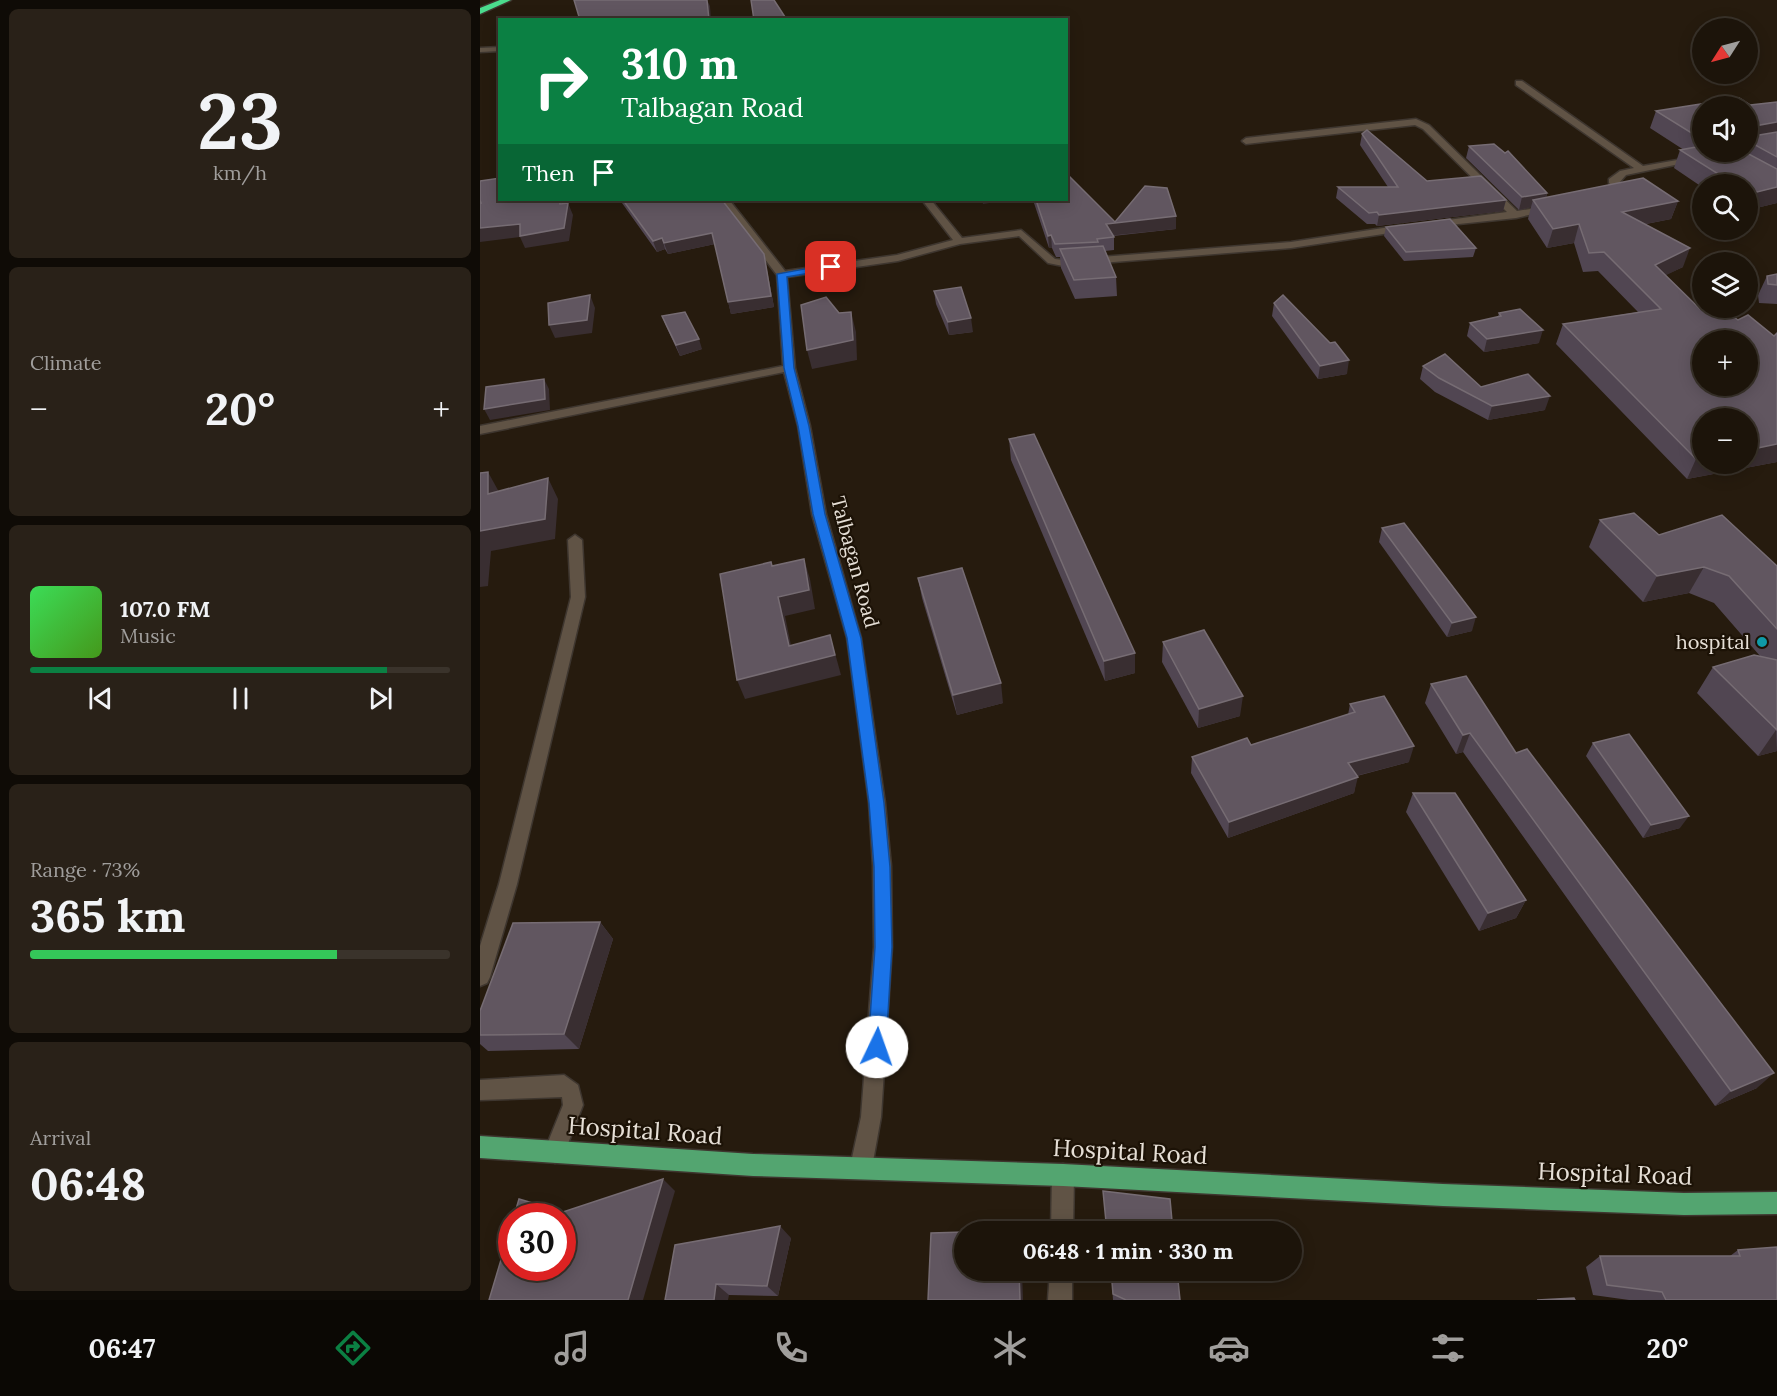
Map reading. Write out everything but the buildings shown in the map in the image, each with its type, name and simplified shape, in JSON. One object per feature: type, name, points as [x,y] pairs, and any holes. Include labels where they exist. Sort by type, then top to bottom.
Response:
[{"type":"highway","points":[[480,11],[507,0]]},
{"type":"main road","name":"Hospital Road","points":[[480,1147],[753,1165],[1063,1175],[1443,1195],[1684,1204],[1777,1203]]},
{"type":"street","points":[[480,50],[498,49]]},
{"type":"street","points":[[1519,83],[1641,169]]},
{"type":"street","points":[[1246,141],[1416,122],[1426,127],[1516,215]]},
{"type":"street","points":[[1601,200],[1620,196],[1623,193],[1614,183],[1616,176],[1692,159]]},
{"type":"street","points":[[1735,162],[1740,165]]},
{"type":"street","points":[[927,201],[959,241]]},
{"type":"street","points":[[727,203],[782,274],[898,258],[959,241],[1022,233],[1052,261],[1063,263],[1291,245],[1562,207]]},
{"type":"street","name":"Talbagan Road","points":[[782,274],[789,368],[804,426],[819,514],[854,638],[877,803],[882,867],[883,947],[871,1117],[861,1167]]},
{"type":"street","points":[[480,430],[789,368]]},
{"type":"street","points":[[480,977],[508,884],[579,597],[575,540]]},
{"type":"street","points":[[480,1090],[564,1085],[571,1092],[573,1105],[555,1152]]},
{"type":"street","points":[[1062,1221],[1063,1175]]},
{"type":"street","points":[[1060,1300],[1061,1281]]},
{"type":"place","name":"hospital","points":[[1762,642]]},
{"type":"route","points":[[831,267],[782,274],[785,327],[789,368],[804,426],[819,514],[854,638],[877,803],[882,867],[883,947],[877,1047]]}]
